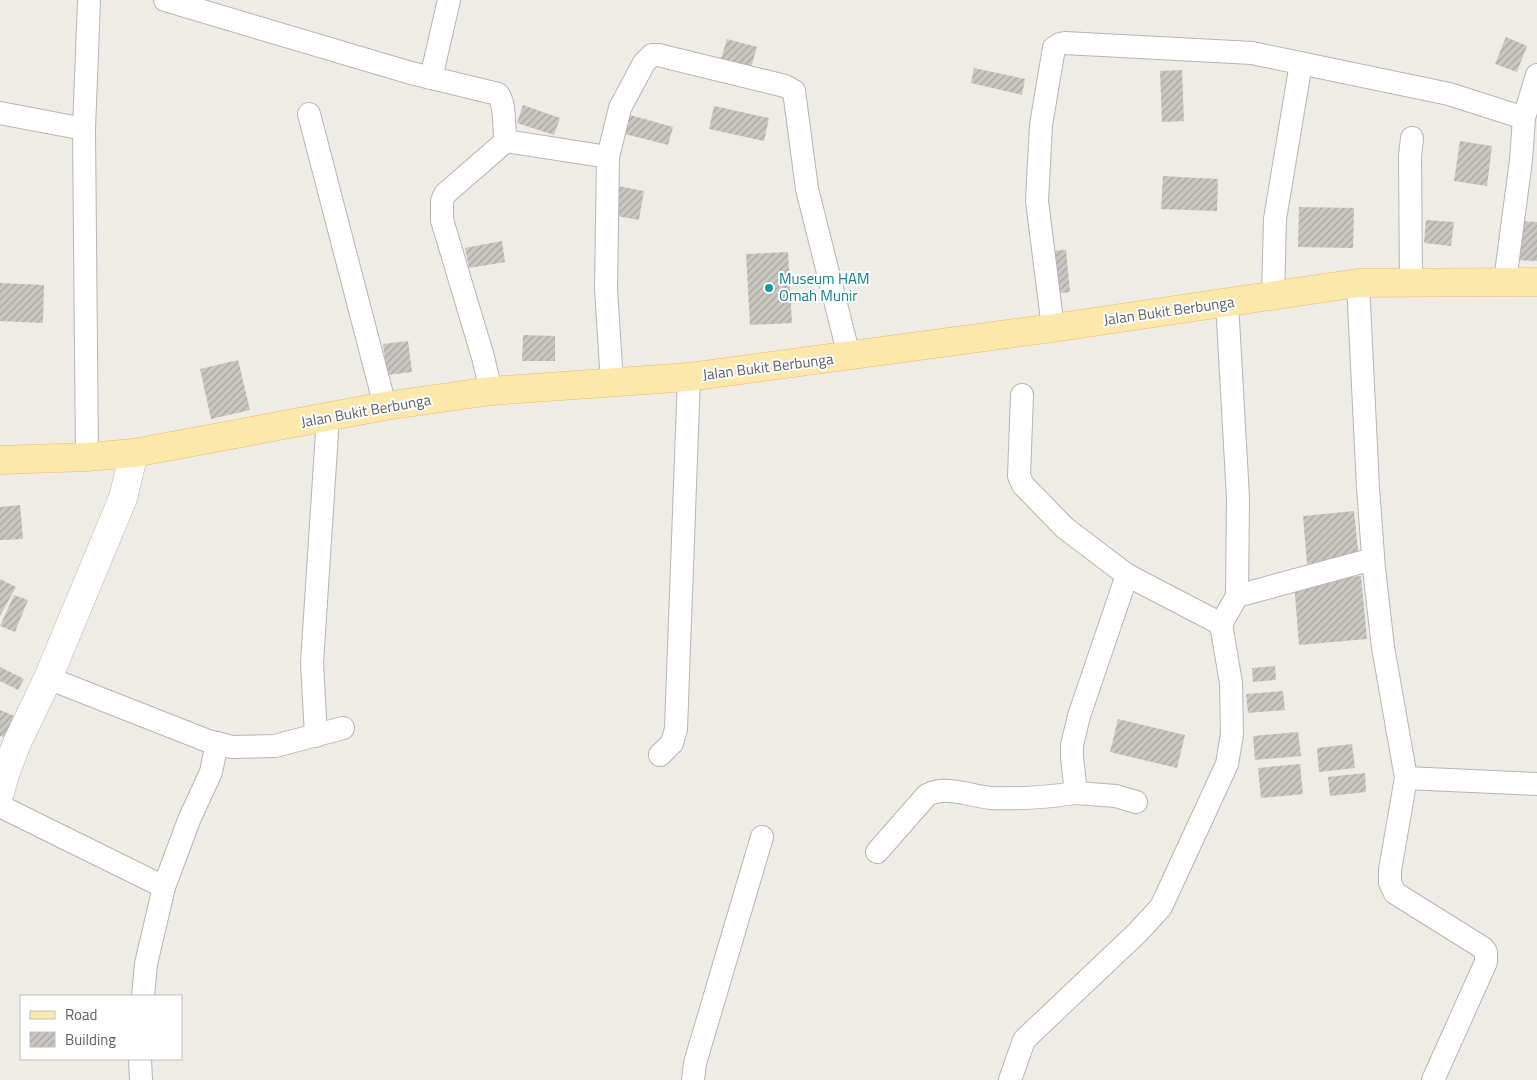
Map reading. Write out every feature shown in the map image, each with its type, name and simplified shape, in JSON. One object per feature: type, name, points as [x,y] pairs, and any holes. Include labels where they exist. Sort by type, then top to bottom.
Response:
[{"type":"main road","name":"Jalan Bukit Berbunga","points":[[0,460],[87,457],[134,453],[385,406],[491,391],[689,377],[1053,328],[1358,283],[1537,282]]},
{"type":"street","points":[[87,457],[84,129],[89,0]]},
{"type":"street","points":[[165,0],[431,78],[498,94],[502,100],[506,141]]},
{"type":"street","points":[[431,78],[449,0]]},
{"type":"street","points":[[1053,328],[1037,202],[1041,125],[1054,48],[1056,46],[1065,43],[1252,53],[1449,94],[1524,118]]},
{"type":"street","points":[[612,383],[606,289],[608,157],[620,108],[644,63],[652,56],[658,54],[791,89],[795,95],[807,189],[848,356]]},
{"type":"street","points":[[1273,296],[1276,219],[1302,64]]},
{"type":"street","points":[[1505,281],[1529,160],[1524,118],[1537,75]]},
{"type":"street","points":[[0,113],[84,129]]},
{"type":"street","points":[[308,114],[385,406]]},
{"type":"street","points":[[1411,284],[1410,156],[1412,138]]},
{"type":"street","points":[[491,391],[442,220],[442,201],[445,194],[506,141],[608,157]]},
{"type":"street","points":[[1358,283],[1373,559],[1383,647],[1406,778],[1390,870],[1390,883],[1395,893],[1484,948],[1486,956],[1486,962],[1433,1080]]},
{"type":"street","points":[[1010,1080],[1024,1040],[1137,933],[1161,907],[1227,764],[1232,734],[1231,683],[1221,624],[1237,596],[1238,498],[1227,302]]},
{"type":"street","points":[[660,755],[672,743],[676,729],[689,377]]},
{"type":"street","points":[[1022,395],[1019,480],[1065,528],[1127,575],[1221,624]]},
{"type":"street","points":[[316,736],[312,663],[328,418]]},
{"type":"street","points":[[0,793],[17,743],[48,678],[123,498],[134,453]]},
{"type":"street","points":[[1237,596],[1373,559]]},
{"type":"street","points":[[1076,793],[1072,745],[1079,716],[1127,575]]},
{"type":"street","points":[[48,678],[208,741],[232,747],[275,746],[343,728]]},
{"type":"street","points":[[143,995],[146,964],[164,887],[189,820],[211,772],[217,743]]},
{"type":"street","points":[[1406,778],[1537,784]]},
{"type":"street","points":[[877,852],[927,794],[934,791],[943,790],[991,798],[1076,793],[1116,796],[1136,802]]},
{"type":"street","points":[[0,806],[164,887]]},
{"type":"street","points":[[693,1080],[695,1063],[762,837]]},
{"type":"street","points":[[140,1060],[141,1080]]},
{"type":"building","points":[[1506,37],[1527,46],[1517,72],[1495,64]]},
{"type":"building","points":[[727,39],[757,47],[750,71],[720,62]]},
{"type":"building","points":[[974,68],[1025,79],[1022,95],[971,83]]},
{"type":"building","points":[[1182,70],[1184,121],[1162,122],[1160,71]]},
{"type":"building","points":[[523,105],[560,118],[554,135],[517,123]]},
{"type":"building","points":[[714,106],[769,118],[764,141],[709,129]]},
{"type":"building","points":[[630,115],[673,127],[668,145],[625,134]]},
{"type":"building","points":[[1460,141],[1492,146],[1487,186],[1454,181]]},
{"type":"building","points":[[1163,176],[1218,179],[1217,211],[1161,209]]},
{"type":"building","points":[[613,185],[644,191],[639,220],[607,214]]},
{"type":"building","points":[[1299,207],[1354,208],[1353,248],[1298,247]]},
{"type":"building","points":[[1426,220],[1454,222],[1451,246],[1424,243]]},
{"type":"building","points":[[1519,221],[1537,222],[1537,261],[1516,260]]},
{"type":"building","points":[[502,241],[505,262],[469,268],[465,248]]},
{"type":"building","points":[[1066,250],[1070,292],[1050,294],[1046,251]]},
{"type":"building","name":"Museum HAM Omah Munir","points":[[788,252],[792,323],[750,325],[746,254]]},
{"type":"building","points":[[0,283],[44,285],[43,323],[0,321]]},
{"type":"building","points":[[523,335],[555,336],[555,361],[522,361]]},
{"type":"building","points":[[408,341],[412,372],[387,375],[383,344]]},
{"type":"building","points":[[238,360],[250,410],[211,419],[200,369]]},
{"type":"building","points":[[20,505],[23,539],[0,540],[0,507]]},
{"type":"building","points":[[1354,511],[1359,560],[1307,564],[1303,516]]},
{"type":"building","points":[[1361,576],[1367,639],[1299,645],[1294,582]]},
{"type":"building","points":[[0,579],[16,587],[0,616]]},
{"type":"building","points":[[14,595],[28,600],[15,632],[0,626]]},
{"type":"building","points":[[1275,666],[1276,680],[1253,682],[1252,668]]},
{"type":"building","points":[[0,667],[24,679],[18,690],[0,681]]},
{"type":"building","points":[[1283,691],[1285,710],[1248,713],[1246,694]]},
{"type":"building","points":[[0,710],[14,716],[6,738],[0,736]]},
{"type":"building","points":[[1118,719],[1185,735],[1177,768],[1110,752]]},
{"type":"building","points":[[1298,732],[1301,756],[1255,760],[1253,736]]},
{"type":"building","points":[[1352,744],[1355,768],[1319,772],[1317,748]]},
{"type":"building","points":[[1300,764],[1303,794],[1261,798],[1258,768]]},
{"type":"building","points":[[1365,773],[1366,792],[1330,796],[1328,777]]},
{"type":"place","name":"Museum HAM Omah Munir","points":[[769,288]]}]
